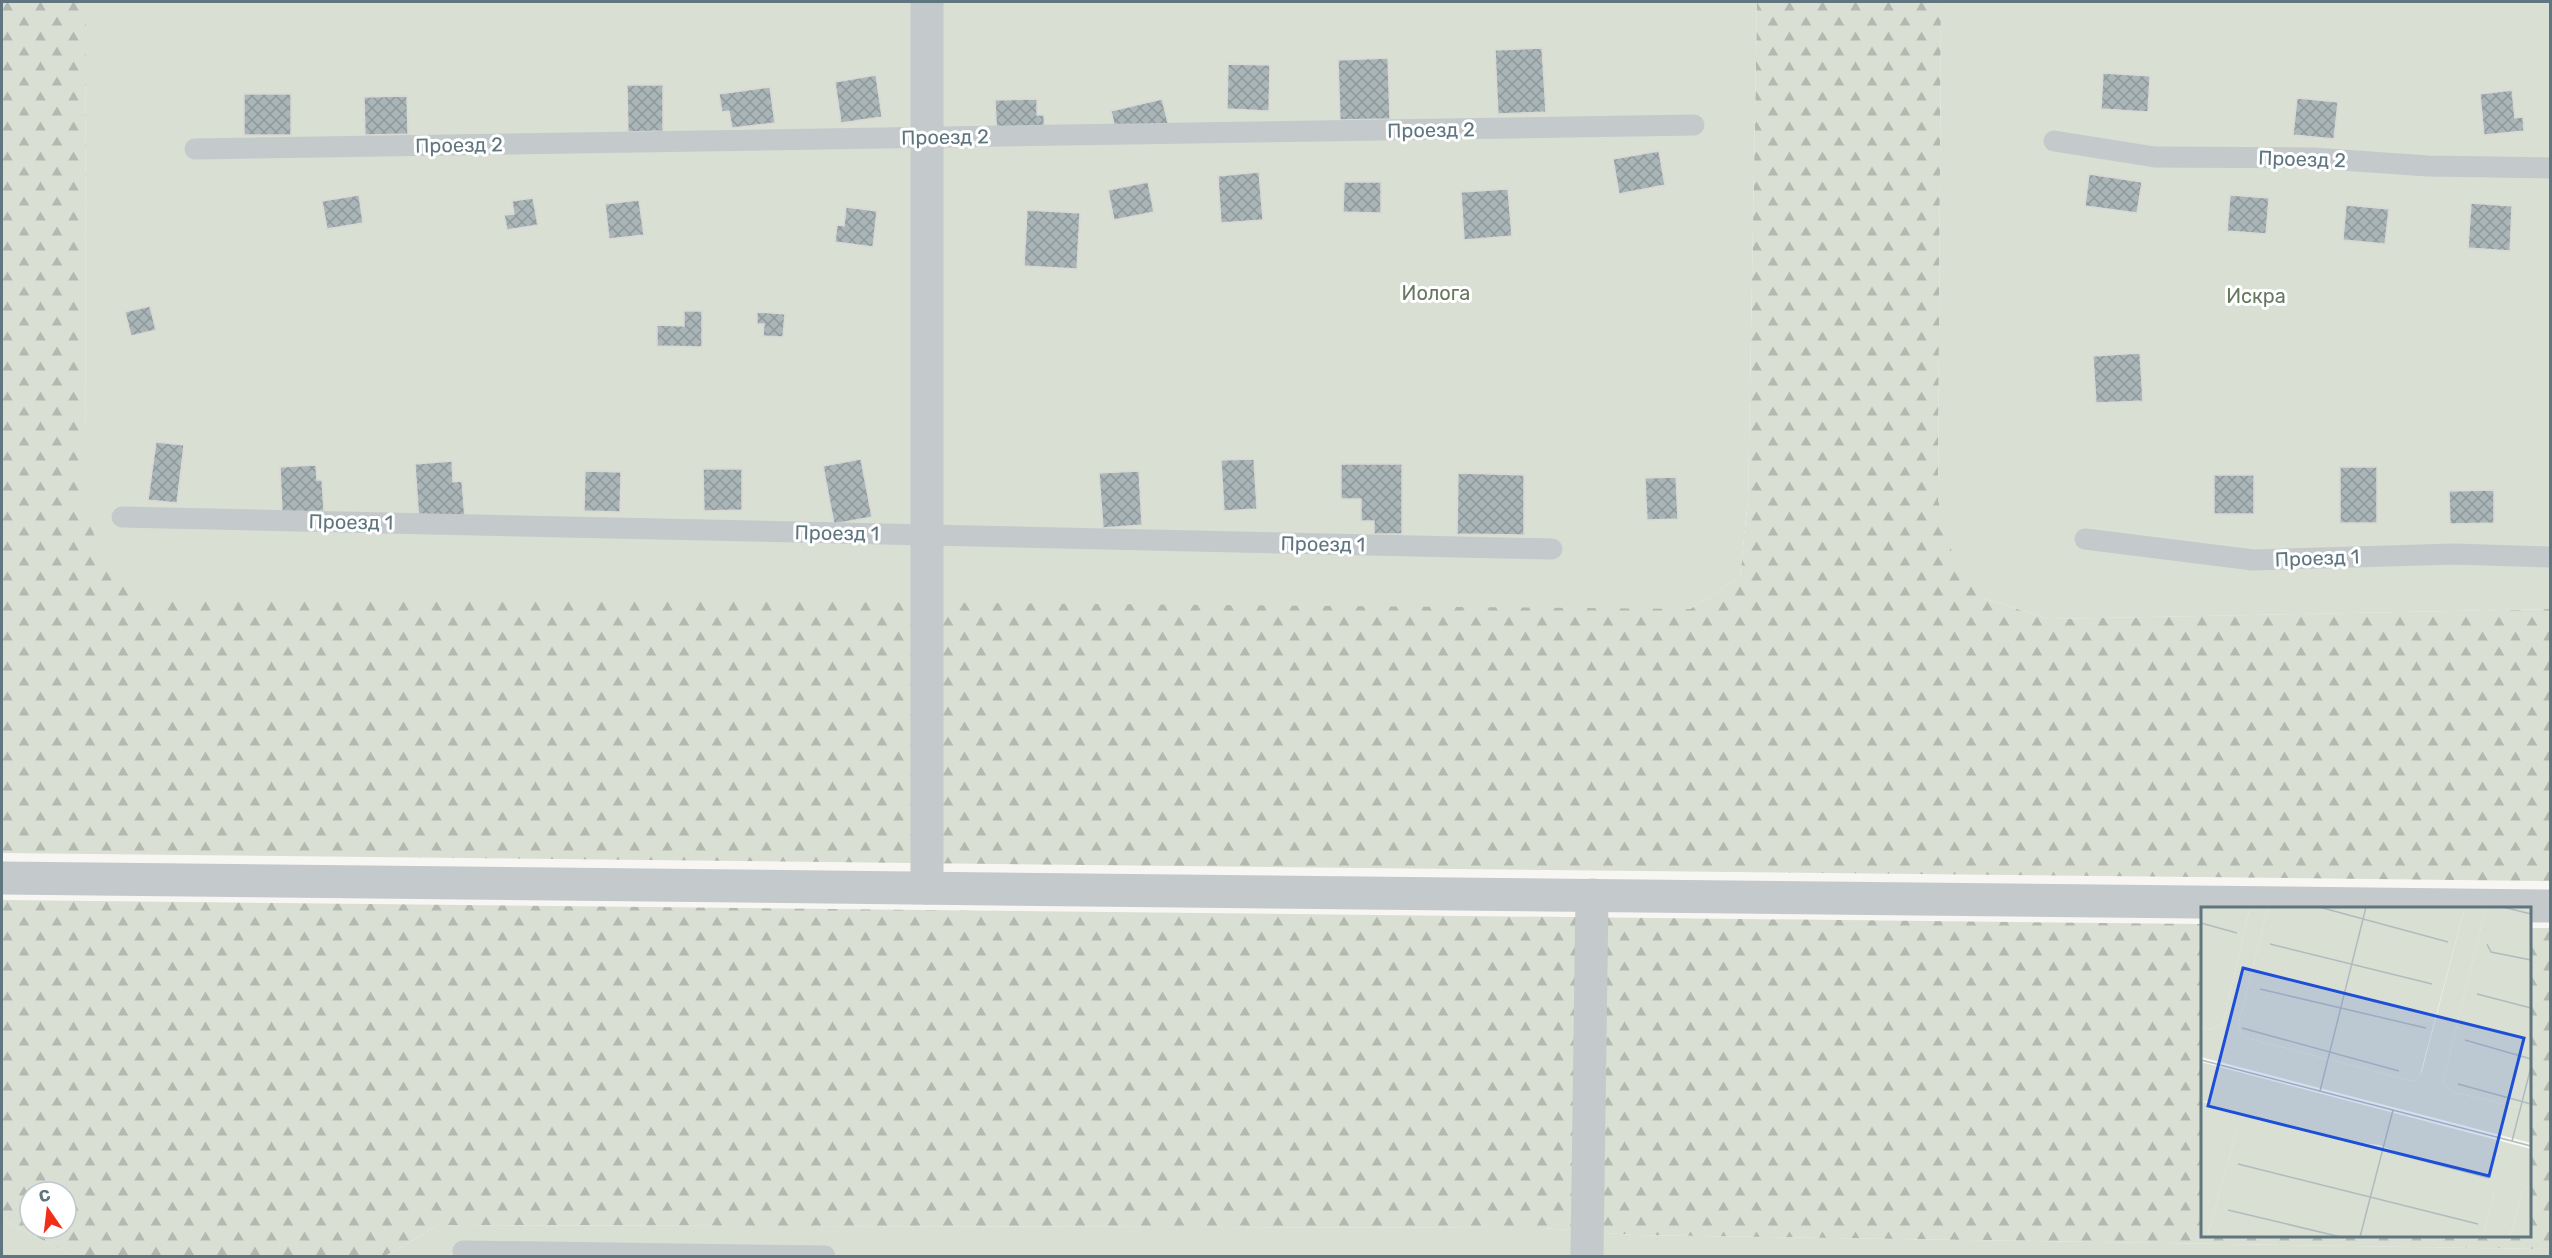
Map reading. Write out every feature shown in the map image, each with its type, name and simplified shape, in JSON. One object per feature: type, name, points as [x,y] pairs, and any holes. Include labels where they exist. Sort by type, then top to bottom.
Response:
[{"type":"street","points":[[927,2],[927,888]]},
{"type":"street","points":[[2,878],[2550,906]]},
{"type":"street","points":[[1587,1257],[1592,895]]},
{"type":"lane","name":"Проезд 2","points":[[195,149],[1694,125]]},
{"type":"lane","name":"Проезд 2","points":[[2054,141],[2155,157],[2313,158],[2428,166],[2550,168]]},
{"type":"lane","name":"Проезд 1","points":[[122,517],[1552,549]]},
{"type":"lane","name":"Проезд 1","points":[[2085,540],[2253,560],[2454,554],[2550,556]]},
{"type":"lane","points":[[463,1251],[825,1257]]},
{"type":"green space","points":[[2,2],[86,2],[85,505],[1690,609],[1740,577],[1748,500],[1757,2],[1941,2],[1938,500],[1983,598],[2049,619],[2550,609],[2550,881],[2,853]]},
{"type":"green space","name":"Иолога","points":[[86,2],[1757,2],[1748,500],[1740,577],[1690,609],[152,596],[101,558],[85,505]]},
{"type":"green space","name":"Искра","points":[[1941,2],[2550,2],[2550,609],[2049,619],[1983,598],[1950,548],[1938,500]]},
{"type":"green space","points":[[2,900],[2201,924],[2201,1237],[2531,1237],[2531,928],[2550,928],[2550,1249],[1633,1235],[1543,1228],[439,1225],[385,1256],[73,1256],[42,1240],[78,1240],[78,1180],[18,1180],[18,1227],[2,1219]]},
{"type":"green space","points":[[2,1219],[18,1227],[18,1240],[42,1240],[73,1256],[2,1256]]},
{"type":"green space","points":[[439,1225],[1543,1228],[1633,1235],[2550,1249],[2550,1256],[385,1256]]},
{"type":"building","points":[[1542,48],[1546,112],[1498,114],[1495,50]]},
{"type":"building","points":[[1388,58],[1390,119],[1340,120],[1338,60]]},
{"type":"building","points":[[1228,64],[1270,65],[1269,111],[1227,109]]},
{"type":"building","points":[[2103,73],[2150,76],[2148,112],[2101,109]]},
{"type":"building","points":[[876,75],[882,117],[841,123],[835,82]]},
{"type":"building","points":[[627,85],[663,85],[663,131],[628,132]]},
{"type":"building","points":[[770,87],[775,123],[732,128],[729,111],[722,112],[719,94]]},
{"type":"building","points":[[2512,90],[2515,118],[2523,117],[2524,131],[2484,135],[2480,94]]},
{"type":"building","points":[[244,94],[291,94],[291,135],[244,135]]},
{"type":"building","points":[[407,96],[408,134],[365,135],[364,97]]},
{"type":"building","points":[[2297,98],[2338,102],[2334,139],[2293,135]]},
{"type":"building","points":[[1037,99],[1037,115],[1044,115],[1045,139],[997,141],[995,100]]},
{"type":"building","points":[[1162,99],[1170,130],[1116,133],[1111,111]]},
{"type":"building","points":[[1659,151],[1665,185],[1619,194],[1613,159]]},
{"type":"building","points":[[1259,172],[1263,220],[1221,223],[1218,176]]},
{"type":"building","points":[[2089,174],[2142,182],[2137,213],[2085,206]]},
{"type":"building","points":[[1148,182],[1154,212],[1114,220],[1108,190]]},
{"type":"building","points":[[1344,182],[1381,182],[1381,213],[1343,212]]},
{"type":"building","points":[[1508,189],[1512,236],[1464,240],[1461,192]]},
{"type":"building","points":[[359,195],[363,223],[327,229],[322,201]]},
{"type":"building","points":[[2230,195],[2269,198],[2266,234],[2227,231]]},
{"type":"building","points":[[533,198],[538,225],[507,230],[504,215],[514,214],[512,201]]},
{"type":"building","points":[[639,200],[644,235],[609,239],[605,204]]},
{"type":"building","points":[[2471,203],[2512,206],[2510,251],[2468,248]]},
{"type":"building","points":[[2346,205],[2389,209],[2385,244],[2343,240]]},
{"type":"building","points":[[846,207],[877,211],[873,247],[835,242],[837,225],[844,226]]},
{"type":"building","points":[[1027,210],[1080,213],[1077,269],[1024,266]]},
{"type":"building","points":[[150,306],[156,330],[131,336],[125,312]]},
{"type":"building","points":[[684,311],[702,311],[702,347],[657,346],[657,325],[684,326]]},
{"type":"building","points":[[757,312],[785,314],[783,337],[763,336],[764,324],[757,324]]},
{"type":"building","points":[[2140,353],[2143,401],[2096,403],[2093,356]]},
{"type":"building","points":[[156,442],[184,445],[177,503],[148,500]]},
{"type":"building","points":[[861,459],[872,517],[834,524],[823,466]]},
{"type":"building","points":[[1254,459],[1257,509],[1224,511],[1221,460]]},
{"type":"building","points":[[452,461],[453,482],[462,481],[465,519],[419,522],[415,464]]},
{"type":"building","points":[[1341,464],[1402,464],[1402,534],[1374,534],[1374,521],[1361,521],[1361,499],[1341,499]]},
{"type":"building","points":[[316,465],[317,480],[322,480],[324,511],[282,513],[280,467]]},
{"type":"building","points":[[2340,467],[2377,467],[2377,523],[2340,523]]},
{"type":"building","points":[[703,469],[742,469],[742,510],[704,511]]},
{"type":"building","points":[[585,471],[621,472],[620,512],[584,511]]},
{"type":"building","points":[[1139,471],[1142,525],[1103,528],[1099,473]]},
{"type":"building","points":[[1458,473],[1524,475],[1524,535],[1457,534]]},
{"type":"building","points":[[2214,475],[2254,475],[2254,514],[2214,514]]},
{"type":"building","points":[[1676,477],[1678,519],[1647,520],[1645,478]]},
{"type":"building","points":[[2494,490],[2494,523],[2450,524],[2449,491]]}]
